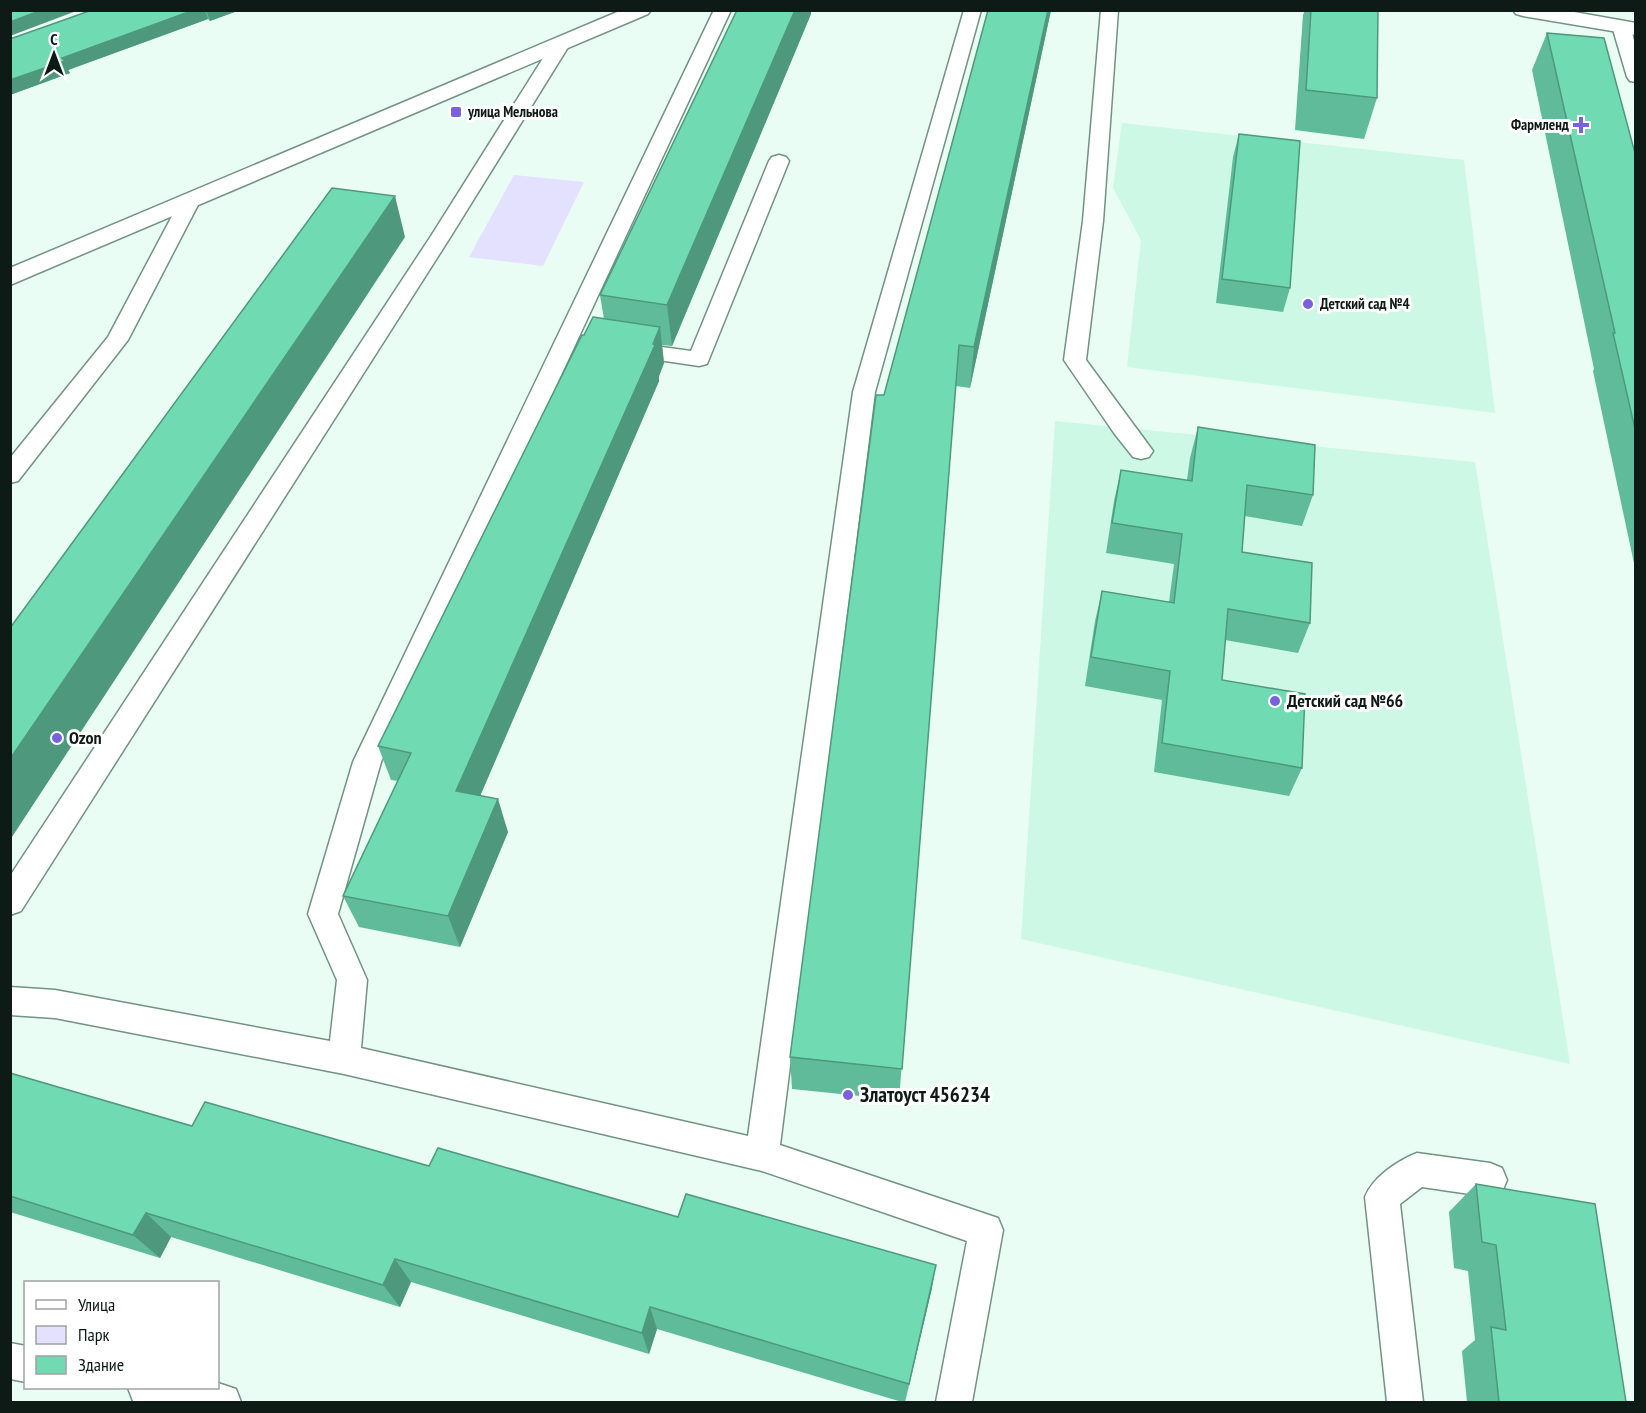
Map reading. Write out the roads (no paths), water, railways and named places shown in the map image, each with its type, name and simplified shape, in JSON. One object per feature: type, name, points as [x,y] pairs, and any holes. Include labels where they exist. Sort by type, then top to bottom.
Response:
[{"type":"main road","points":[[10,277],[641,10]]},
{"type":"main road","points":[[1523,10],[1628,27]]},
{"type":"lane","points":[[344,1059],[352,980],[323,914],[367,762],[577,342],[723,10]]},
{"type":"lane","points":[[762,1155],[864,392],[972,10]]},
{"type":"lane","points":[[1110,10],[1093,221],[1075,360],[1122,428],[1141,451]]},
{"type":"lane","points":[[1628,27],[1635,77]]},
{"type":"lane","points":[[10,902],[441,236],[561,44]]},
{"type":"lane","points":[[610,346],[699,359],[778,161]]},
{"type":"lane","points":[[10,475],[117,340],[190,201]]},
{"type":"lane","points":[[10,1001],[55,1004],[344,1059],[762,1155],[986,1230],[954,1402]]},
{"type":"lane","points":[[1405,1402],[1382,1197],[1417,1170],[1490,1180]]},
{"type":"lane","points":[[152,1389],[223,1402]]},
{"type":"place","name":"улица Мельнова","points":[[456,112]]},
{"type":"place","name":"Фармленд","points":[[1581,125]]},
{"type":"place","name":"Детский сад №4","points":[[1308,304]]},
{"type":"place","name":"Детский сад №66","points":[[1275,701]]},
{"type":"place","name":"Ozon","points":[[57,738]]},
{"type":"place","name":"Златоуст 456234","points":[[848,1095]]}]
